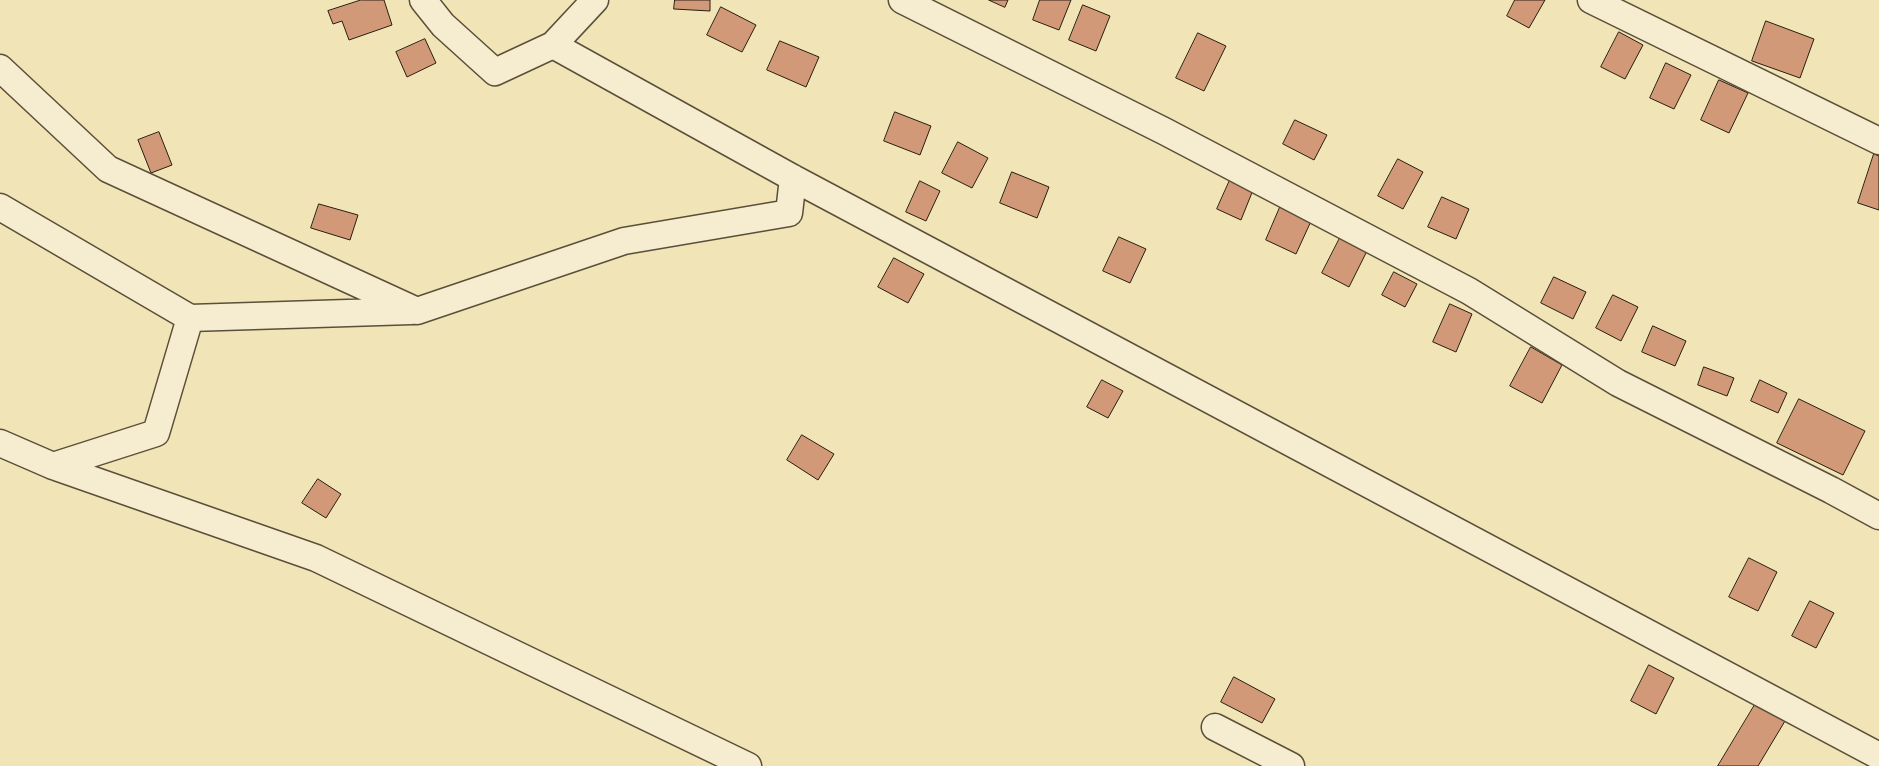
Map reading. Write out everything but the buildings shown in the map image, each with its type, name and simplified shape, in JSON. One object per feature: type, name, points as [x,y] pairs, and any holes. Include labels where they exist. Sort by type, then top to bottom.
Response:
[{"type":"street","points":[[423,0],[443,25],[494,72],[552,46],[595,0]]},
{"type":"street","points":[[902,0],[1164,131],[1469,291],[1618,383],[1879,516]]},
{"type":"street","points":[[1591,0],[1879,141]]},
{"type":"street","points":[[552,46],[793,178],[1879,756]]},
{"type":"street","points":[[0,68],[108,169],[417,310]]},
{"type":"street","points":[[0,207],[190,318],[417,310],[624,241],[789,213],[793,178]]},
{"type":"street","points":[[53,466],[156,433],[190,318]]},
{"type":"street","points":[[0,444],[53,466],[316,558],[748,766]]},
{"type":"street","points":[[1215,727],[1291,766]]}]
